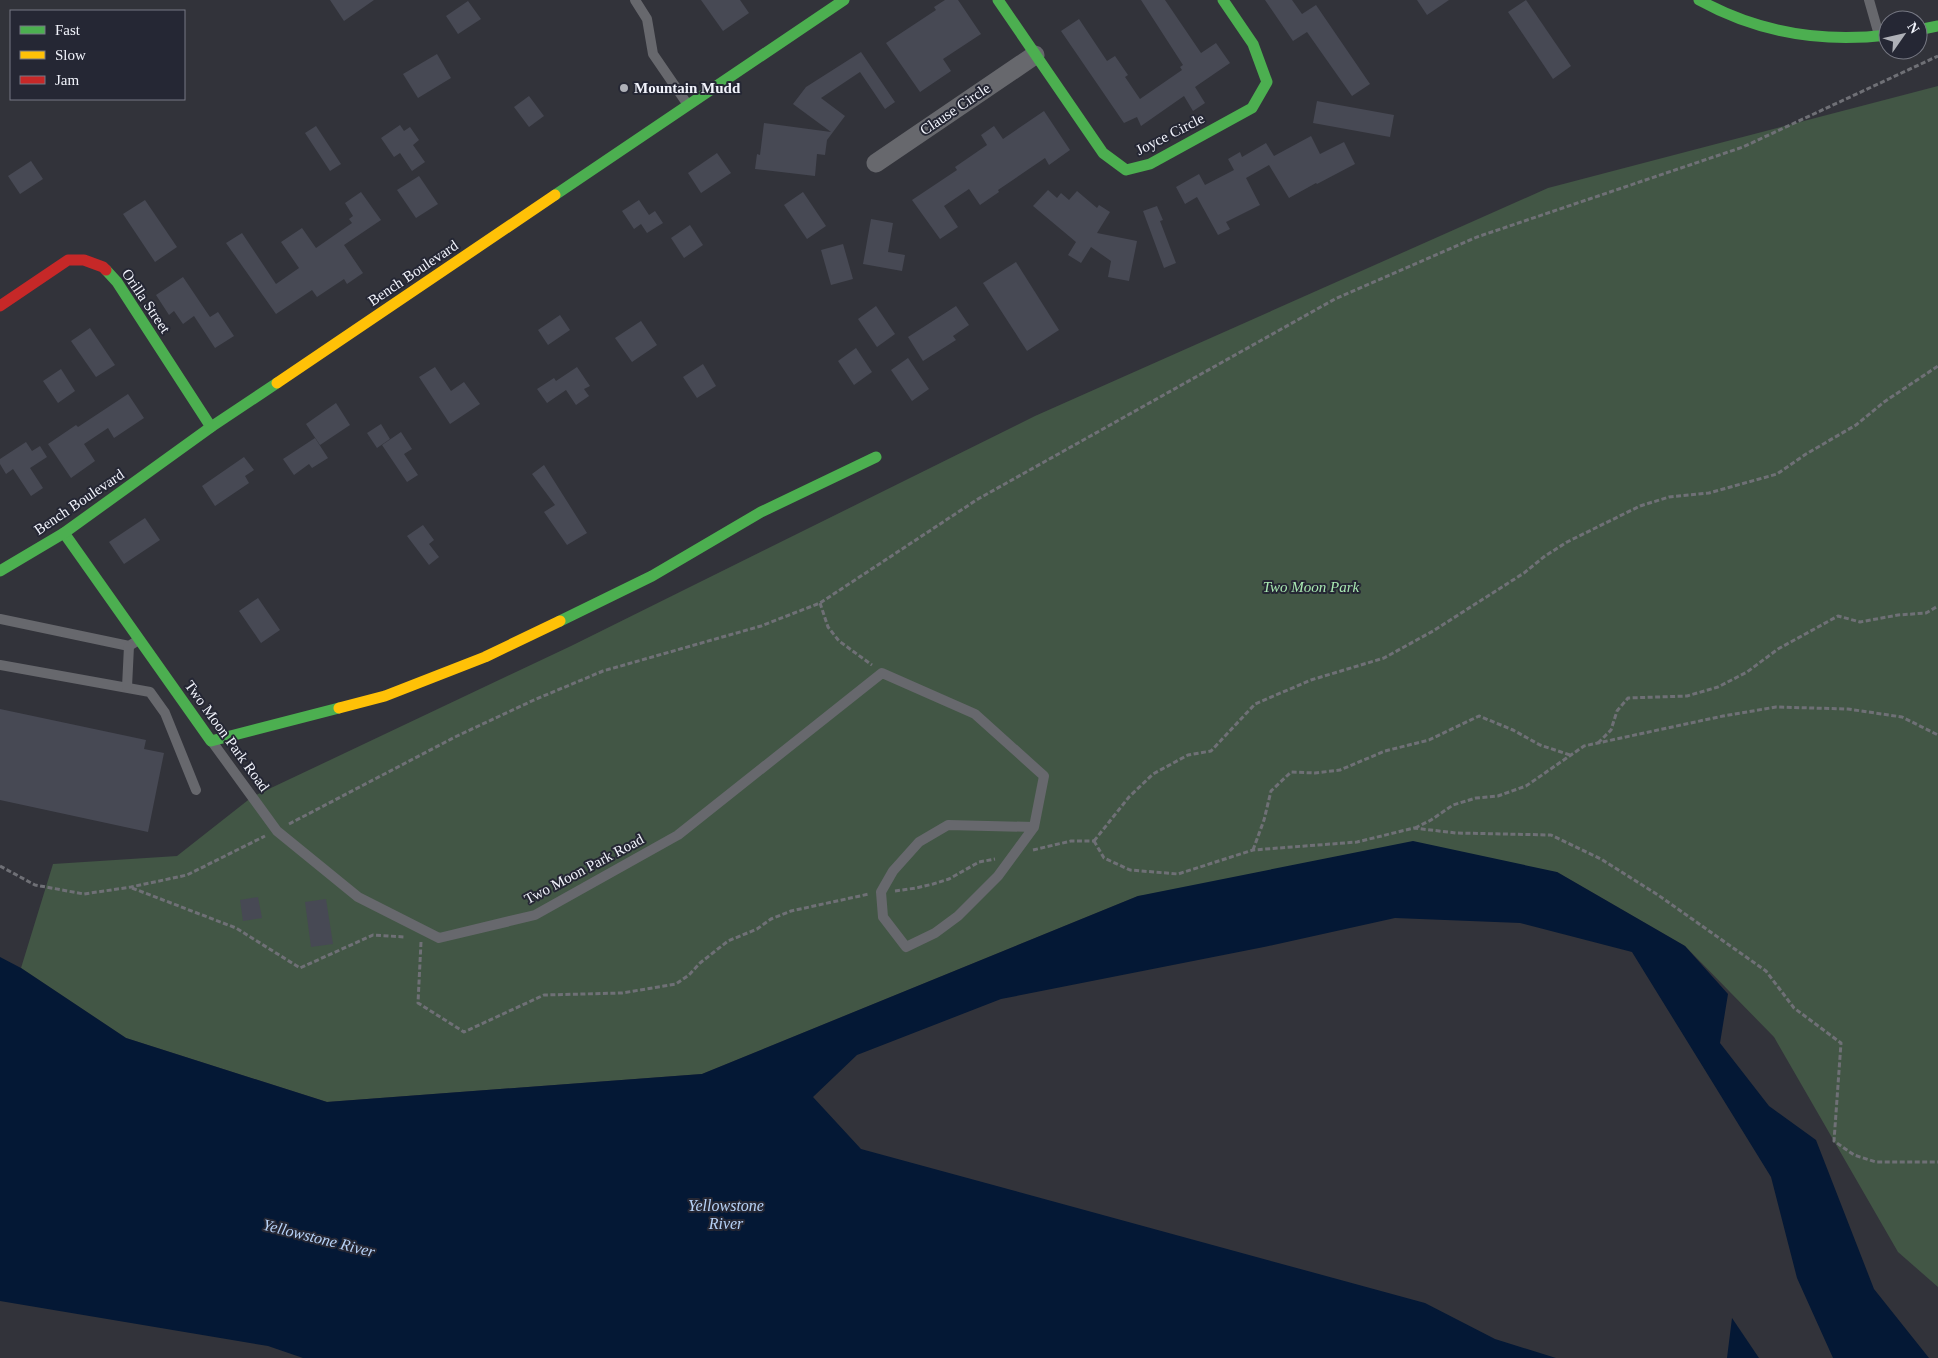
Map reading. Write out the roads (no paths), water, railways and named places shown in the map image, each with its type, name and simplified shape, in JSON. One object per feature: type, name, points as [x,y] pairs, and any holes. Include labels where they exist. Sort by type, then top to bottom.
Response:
[{"type":"street","name":"Bench Boulevard","points":[[0,571],[64,533],[211,427],[844,0]]},
{"type":"street","name":"Joyce Circle","points":[[998,0],[1103,153],[1126,170],[1150,164],[1252,108],[1267,82],[1253,44],[1223,0]]},
{"type":"street","points":[[1699,0],[1730,16],[1770,29],[1807,36],[1844,38],[1878,36]]},
{"type":"street","name":"Clause Circle","points":[[876,163],[1035,55]]},
{"type":"street","name":"Orilla Street","points":[[0,306],[68,260],[84,260],[103,267],[117,282],[211,427]]},
{"type":"street","points":[[211,741],[385,696],[485,657],[652,576],[761,512],[876,457]]},
{"type":"street","name":"Two Moon Park Road","points":[[64,533],[211,741]]},
{"type":"lane","points":[[635,0],[647,18],[653,54],[688,106]]},
{"type":"lane","points":[[1869,0],[1878,22]]},
{"type":"lane","points":[[0,619],[129,646],[139,640]]},
{"type":"lane","points":[[127,687],[129,646]]},
{"type":"lane","points":[[0,665],[150,692],[165,713],[196,790]]},
{"type":"lane","name":"Two Moon Park Road","points":[[211,741],[277,830],[358,897],[439,938],[535,915],[678,835],[882,673],[975,714],[1044,776],[1034,828]]},
{"type":"lane","points":[[948,825],[1034,828],[998,876],[958,916],[935,934],[906,947],[883,917],[881,892],[893,871],[919,842],[948,825]]},
{"type":"water","name":"Yellowstone River","points":[[1413,841],[1557,872],[1685,946],[1728,994],[1720,1043],[1769,1106],[1816,1140],[1874,1289],[1929,1358],[1833,1358],[1797,1278],[1771,1177],[1632,952],[1520,923],[1395,918],[1264,947],[1001,999],[857,1055],[813,1097],[861,1149],[1425,1303],[1495,1339],[1556,1358],[303,1358],[268,1346],[0,1301],[0,957],[21,968],[126,1038],[327,1102],[702,1074],[1138,896]]},
{"type":"water","points":[[1732,1318],[1759,1358],[1727,1358]]},
{"type":"place","name":"Mountain Mudd","points":[[624,88]]},
{"type":"park label","name":"Two Moon Park","points":[[1311,587]]}]
